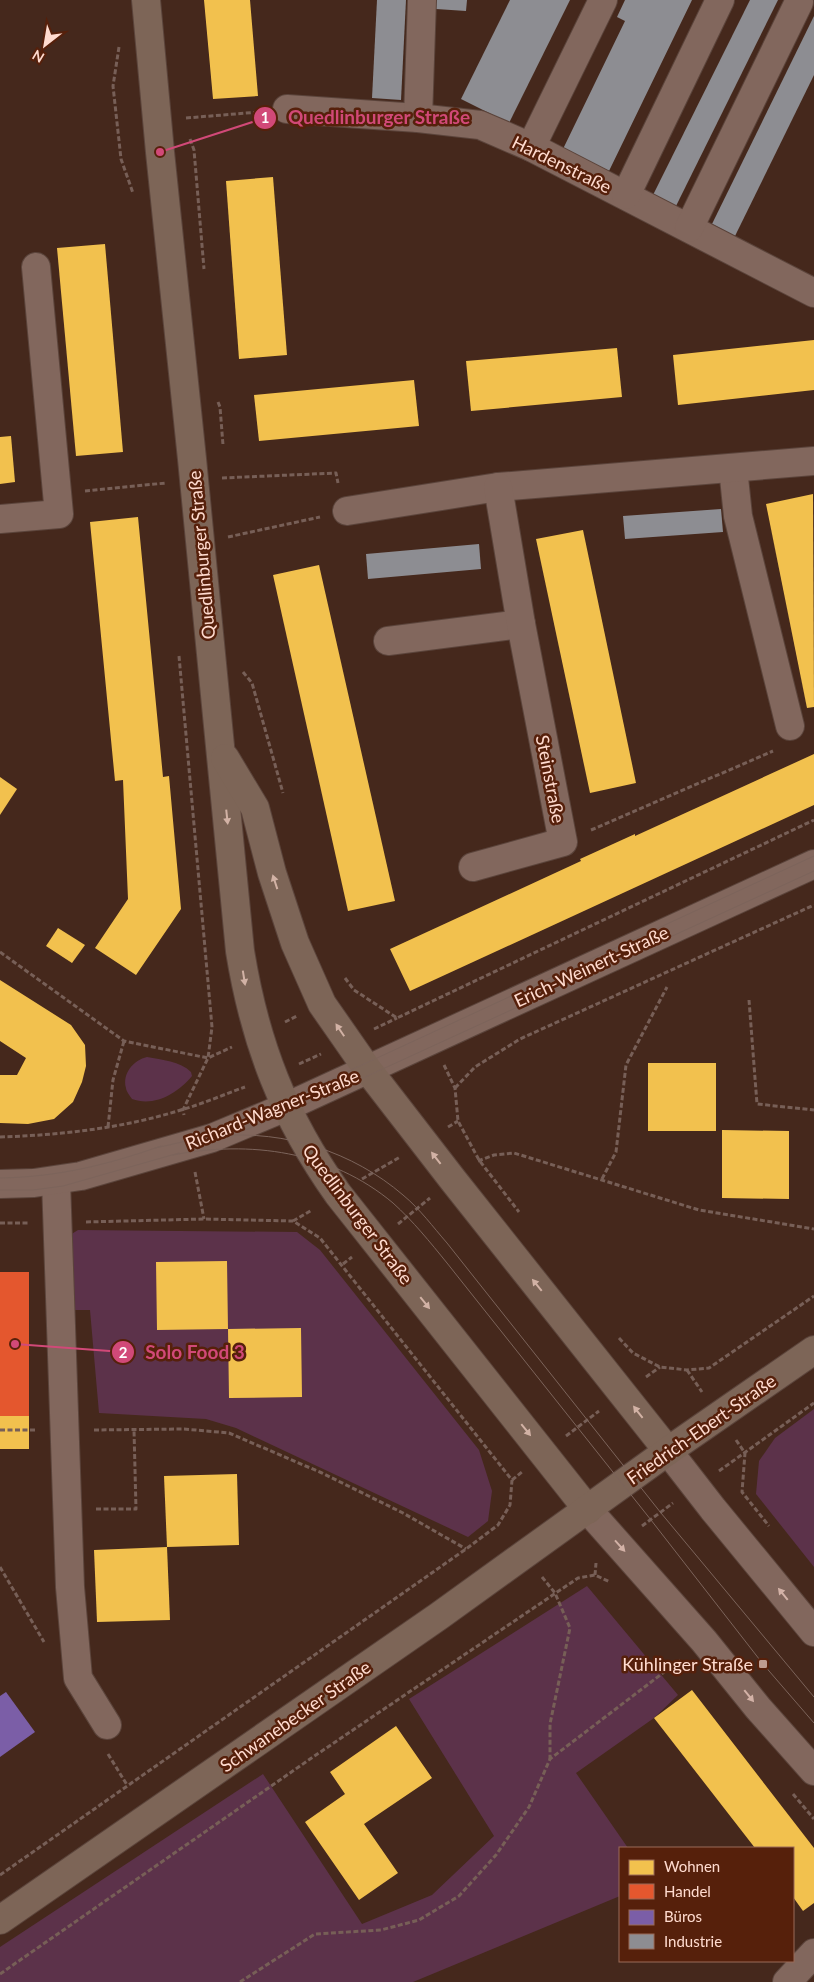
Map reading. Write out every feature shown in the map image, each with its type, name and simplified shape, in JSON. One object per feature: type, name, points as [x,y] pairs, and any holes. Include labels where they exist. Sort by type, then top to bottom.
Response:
[{"type":"main road","name":"Quedlinburger Straße","points":[[146,0],[240,951],[258,1035],[286,1107],[314,1160],[338,1194],[588,1510]]},
{"type":"main road","name":"Quedlinburger Straße","points":[[220,751],[255,808],[272,873],[295,943],[322,1004],[368,1070],[453,1180],[668,1450]]},
{"type":"main road","name":"Friedrich-Ebert-Straße","points":[[588,1510],[668,1450],[814,1350]]},
{"type":"main road","name":"Schwanebecker Straße","points":[[0,1920],[256,1744],[588,1510]]},
{"type":"street","points":[[418,118],[422,0]]},
{"type":"street","points":[[532,147],[603,0]]},
{"type":"street","points":[[626,196],[720,0]]},
{"type":"street","points":[[689,228],[799,2]]},
{"type":"street","name":"Hardenstraße","points":[[287,109],[418,118],[480,125],[532,147],[814,293]]},
{"type":"street","points":[[0,518],[59,514],[36,268]]},
{"type":"street","points":[[346,511],[498,487],[814,461]]},
{"type":"street","points":[[733,468],[738,516],[784,737]]},
{"type":"street","name":"Steinstraße","points":[[473,867],[564,842],[521,624],[498,487]]},
{"type":"street","points":[[388,641],[521,624]]},
{"type":"street","name":"Erich-Weinert-Straße","points":[[368,1070],[814,864]]},
{"type":"street","name":"Richard-Wagner-Straße","points":[[0,1184],[56,1181],[81,1176],[205,1140],[286,1107],[368,1070]]},
{"type":"street","points":[[56,1181],[59,1223],[70,1587],[78,1678],[107,1725]]},
{"type":"street","points":[[668,1450],[814,1632]]},
{"type":"street","points":[[588,1510],[704,1640],[758,1708],[814,1771]]},
{"type":"street","points":[[787,1982],[814,1953]]},
{"type":"path","points":[[120,42],[113,86],[121,159],[133,194]]},
{"type":"path","points":[[184,118],[287,109]]},
{"type":"path","points":[[182,110],[187,126]]},
{"type":"path","points":[[189,134],[194,150],[196,169],[205,266],[202,274]]},
{"type":"path","points":[[216,399],[220,407],[223,452]]},
{"type":"path","points":[[225,469],[225,478]]},
{"type":"path","points":[[59,514],[73,493],[225,478],[336,473],[346,511],[199,544]]},
{"type":"path","points":[[164,483],[165,492]]},
{"type":"path","points":[[229,527],[230,537]]},
{"type":"path","points":[[0,1137],[46,1136],[108,1127],[183,1110],[208,1058],[212,1027],[178,647]]},
{"type":"path","points":[[240,668],[252,683],[284,797]]},
{"type":"path","points":[[564,842],[784,737]]},
{"type":"path","points":[[340,971],[354,990],[397,1018],[814,820]]},
{"type":"path","points":[[455,1088],[475,1067],[520,1039],[814,905]]},
{"type":"path","points":[[0,952],[124,1041],[208,1058]]},
{"type":"path","points":[[602,1179],[616,1152],[626,1065],[667,987]]},
{"type":"path","points":[[750,1000],[757,1104],[814,1110]]},
{"type":"path","points":[[108,1127],[113,1080],[124,1041]]},
{"type":"path","points":[[293,1221],[458,1121],[479,1160],[521,1214]]},
{"type":"path","points":[[343,1264],[479,1160],[494,1155],[514,1153],[699,1210],[814,1229]]},
{"type":"path","points":[[0,1223],[204,1218],[293,1221],[320,1238],[343,1264],[512,1480],[510,1505],[498,1525],[0,1875]]},
{"type":"path","points":[[616,1335],[633,1352],[660,1367],[687,1370],[710,1368],[814,1296]]},
{"type":"path","points":[[512,1480],[660,1367]]},
{"type":"path","points":[[0,1974],[297,1768],[555,1593],[578,1578],[595,1575],[596,1558],[814,1403]]},
{"type":"path","points":[[65,1429],[184,1429],[229,1433],[331,1478],[403,1513],[466,1549]]},
{"type":"path","points":[[68,1509],[136,1509],[134,1430]]},
{"type":"path","points":[[745,1453],[742,1492],[772,1530]]},
{"type":"path","points":[[240,1982],[315,1934],[382,1930],[419,1920],[459,1896],[496,1855],[529,1807],[550,1759],[550,1724],[570,1628],[555,1593]]},
{"type":"path","points":[[550,1759],[680,1660]]},
{"type":"shaded area","points":[[147,1057],[182,1065],[191,1072],[192,1076],[165,1097],[149,1101],[132,1099],[126,1089],[127,1072],[138,1061]]},
{"type":"shaded area","points":[[78,1230],[297,1232],[320,1250],[479,1450],[492,1491],[488,1521],[468,1537],[236,1428],[206,1419],[99,1413],[90,1310],[74,1310],[70,1235]]},
{"type":"shaded area","points":[[814,1409],[814,1567],[756,1494],[759,1461],[775,1438]]},
{"type":"shaded area","points":[[587,1586],[678,1695],[654,1718],[576,1773],[627,1847],[619,1847],[619,1896],[413,1982],[0,1982],[0,1947],[263,1774],[362,1924],[432,1895],[494,1836],[409,1699]]},
{"type":"building: Wohnen","points":[[204,0],[250,0],[258,96],[213,99]]},
{"type":"building: Wohnen","points":[[273,177],[287,355],[239,359],[226,181]]},
{"type":"building: Wohnen","points":[[105,244],[123,452],[76,456],[57,248]]},
{"type":"building: Wohnen","points":[[814,340],[814,390],[678,405],[673,355]]},
{"type":"building: Wohnen","points":[[617,348],[622,397],[471,411],[466,361]]},
{"type":"building: Wohnen","points":[[414,380],[419,426],[259,441],[254,395]]},
{"type":"building: Wohnen","points":[[11,436],[15,482],[0,484],[0,437]]},
{"type":"building: Wohnen","points":[[813,494],[814,707],[807,708],[766,504]]},
{"type":"building: Wohnen","points":[[138,517],[163,777],[169,776],[181,909],[136,975],[95,948],[128,899],[123,780],[115,781],[90,522]]},
{"type":"building: Wohnen","points":[[583,530],[636,783],[590,793],[536,539]]},
{"type":"building: Wohnen","points":[[319,565],[395,901],[348,911],[273,575]]},
{"type":"building: Wohnen","points":[[814,754],[814,805],[410,991],[390,949],[581,861],[580,859],[635,834],[635,836]]},
{"type":"building: Wohnen","points":[[0,777],[17,789],[0,815]]},
{"type":"building: Wohnen","points":[[58,928],[85,945],[72,963],[46,946]]},
{"type":"building: Wohnen","points":[[0,980],[71,1025],[85,1045],[86,1066],[82,1082],[73,1102],[54,1119],[28,1124],[0,1123],[0,1075],[17,1075],[26,1058],[0,1041]]},
{"type":"building: Wohnen","points":[[648,1063],[716,1063],[716,1131],[648,1131]]},
{"type":"building: Wohnen","points":[[722,1130],[789,1131],[789,1199],[722,1198]]},
{"type":"building: Wohnen","points":[[227,1261],[228,1329],[157,1330],[156,1262]]},
{"type":"building: Wohnen","points":[[301,1328],[302,1397],[229,1398],[228,1329]]},
{"type":"building: Wohnen","points":[[0,1416],[29,1416],[29,1449],[0,1449]]},
{"type":"building: Wohnen","points":[[237,1474],[239,1545],[167,1547],[164,1476]]},
{"type":"building: Wohnen","points":[[167,1547],[170,1620],[97,1622],[94,1550]]},
{"type":"building: Wohnen","points":[[692,1690],[814,1848],[814,1903],[803,1911],[794,1898],[794,1847],[754,1847],[654,1718]]},
{"type":"building: Wohnen","points":[[396,1726],[432,1778],[364,1824],[398,1873],[359,1900],[305,1822],[345,1794],[330,1772]]},
{"type":"building: Handel","points":[[0,1272],[29,1272],[29,1416],[0,1416]]},
{"type":"building: Büros","points":[[6,1692],[35,1732],[0,1757],[0,1696]]},
{"type":"building: Industrie","points":[[377,0],[406,0],[401,100],[372,98]]},
{"type":"building: Industrie","points":[[436,0],[467,0],[466,11],[436,9]]},
{"type":"building: Industrie","points":[[510,0],[570,0],[509,123],[461,99]]},
{"type":"building: Industrie","points":[[625,0],[692,0],[609,171],[563,149],[625,21],[617,17]]},
{"type":"building: Industrie","points":[[750,0],[778,0],[676,206],[653,195]]},
{"type":"building: Industrie","points":[[814,16],[814,75],[735,236],[712,224]]},
{"type":"building: Industrie","points":[[721,509],[723,532],[625,539],[623,516]]},
{"type":"building: Industrie","points":[[479,544],[481,569],[368,579],[366,554]]},
{"type":"tram line","points":[[201,1133],[284,1101],[814,856]]},
{"type":"tram line","points":[[238,1133],[289,1112],[814,871]]},
{"type":"tram line","points":[[155,1148],[219,1136],[244,1135],[293,1141],[317,1147],[340,1156],[362,1167],[403,1195],[421,1212],[447,1243],[661,1513],[814,1697]]},
{"type":"tram line","points":[[0,1178],[42,1175],[82,1169],[161,1146]]},
{"type":"tram line","points":[[173,1155],[231,1149],[289,1154],[343,1171],[369,1185],[393,1203],[414,1224],[447,1263],[763,1664],[814,1723]]},
{"type":"tram line","points":[[0,1190],[33,1190],[63,1186],[179,1153]]},
{"type":"place","name":"Quedlinburger Straße","points":[[160,152]]},
{"type":"place","name":"Solo Food 3","points":[[15,1344]]},
{"type":"place","name":"Kühlinger Straße","points":[[763,1664]]}]
